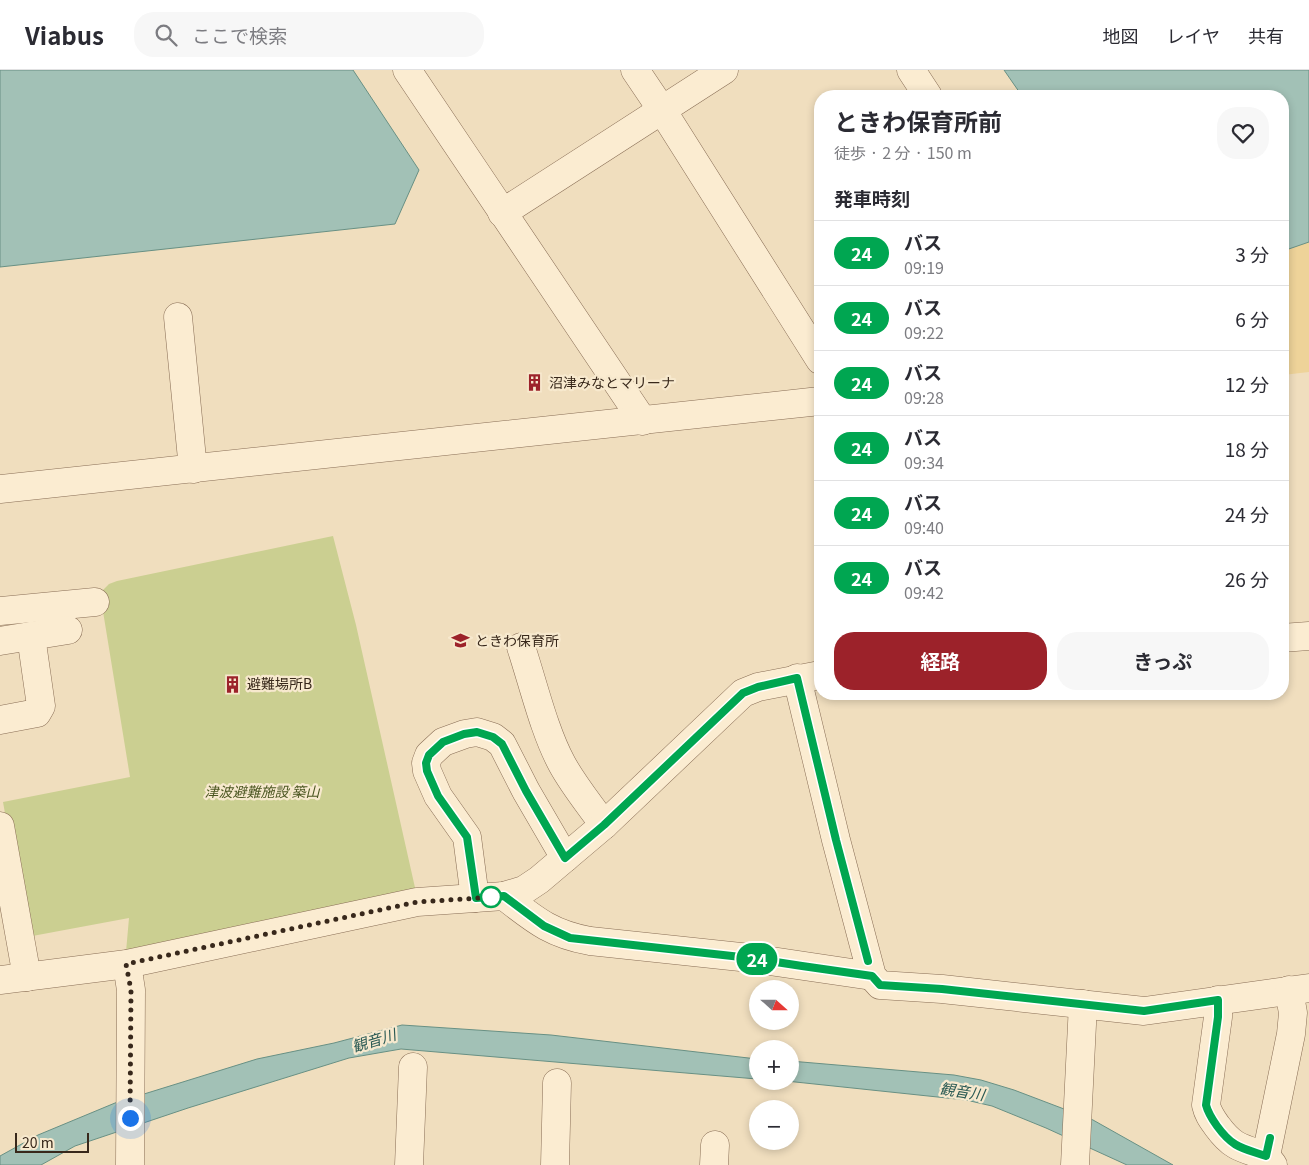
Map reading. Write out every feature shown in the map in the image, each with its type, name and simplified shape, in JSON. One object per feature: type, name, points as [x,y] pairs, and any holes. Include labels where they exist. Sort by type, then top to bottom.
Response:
[{"type":"street","points":[[407,70],[643,421]]},
{"type":"street","points":[[635,70],[814,351]]},
{"type":"street","points":[[502,213],[724,70]]},
{"type":"street","points":[[911,70],[924,90]]},
{"type":"street","points":[[178,317],[193,470]]},
{"type":"street","points":[[0,489],[193,470],[814,402]]},
{"type":"street","points":[[0,611],[95,602]]},
{"type":"street","points":[[0,641],[68,630]]},
{"type":"street","points":[[0,720],[37,713],[41,706],[31,636]]},
{"type":"street","points":[[1289,637],[1309,636]]},
{"type":"street","points":[[521,647],[545,722],[561,762],[573,783],[604,825]]},
{"type":"street","points":[[0,980],[126,964],[417,902],[504,896],[524,890],[604,825],[743,693],[758,687],[809,676],[836,840],[872,976],[880,985],[942,989],[1144,1011],[1218,1000],[1299,989],[1293,1014],[1270,1160],[1228,1140],[1208,1113],[1206,1105],[1218,1017],[1218,1000]]},
{"type":"street","points":[[476,898],[467,837],[438,796],[427,771],[426,763],[429,755],[443,742],[464,734],[477,732],[493,737],[502,744],[526,791],[565,858]]},
{"type":"street","points":[[0,826],[27,977]]},
{"type":"street","points":[[504,896],[544,926],[570,938],[750,958],[872,976]]},
{"type":"street","points":[[126,964],[131,990],[130,1165]]},
{"type":"street","points":[[1075,1155],[1083,1004]]},
{"type":"street","points":[[408,1165],[413,1067]]},
{"type":"street","points":[[554,1165],[557,1083]]},
{"type":"green space","name":"津波避難施設 築山","points":[[333,536],[356,625],[416,892],[126,952],[129,918],[27,937],[3,802],[130,777],[100,593],[109,584],[117,581]]},
{"type":"sand","points":[[1309,242],[1309,372],[1289,374],[1289,249]]},
{"type":"water","points":[[0,70],[353,70],[419,170],[395,224],[0,267]]},
{"type":"water","points":[[1004,70],[1309,70],[1309,242],[1289,249],[1289,90],[1018,90]]},
{"type":"water","name":"観音川","points":[[402,1025],[551,1035],[749,1058],[749,1078],[401,1049],[349,1058],[188,1108],[75,1146],[41,1165],[0,1165],[0,1156],[38,1135],[115,1103],[257,1059],[334,1043]]},
{"type":"water","name":"観音川","points":[[799,1062],[954,1075],[981,1080],[1014,1090],[1093,1120],[1173,1165],[1127,1165],[992,1106],[966,1100],[799,1082]]},
{"type":"bus line","name":"24","points":[[868,961],[836,840],[797,678],[758,687],[743,693],[604,825],[565,858],[526,791],[502,744],[493,737],[477,732],[464,734],[443,742],[429,755],[426,763],[431,783],[446,809],[467,837],[476,898],[504,896],[544,926],[570,938],[750,958],[872,976],[880,985],[942,989],[1144,1011],[1218,1000],[1218,1017],[1206,1105],[1208,1113],[1228,1140],[1242,1148],[1266,1156],[1270,1138]]},
{"type":"place","name":"沼津みなとマリーナ","points":[[535,383]]},
{"type":"place","name":"ときわ保育所","points":[[461,641]]},
{"type":"place","name":"避難場所B","points":[[233,684]]},
{"type":"route","points":[[130,1118],[131,990],[126,964],[417,902],[495,897],[491,897]]}]
